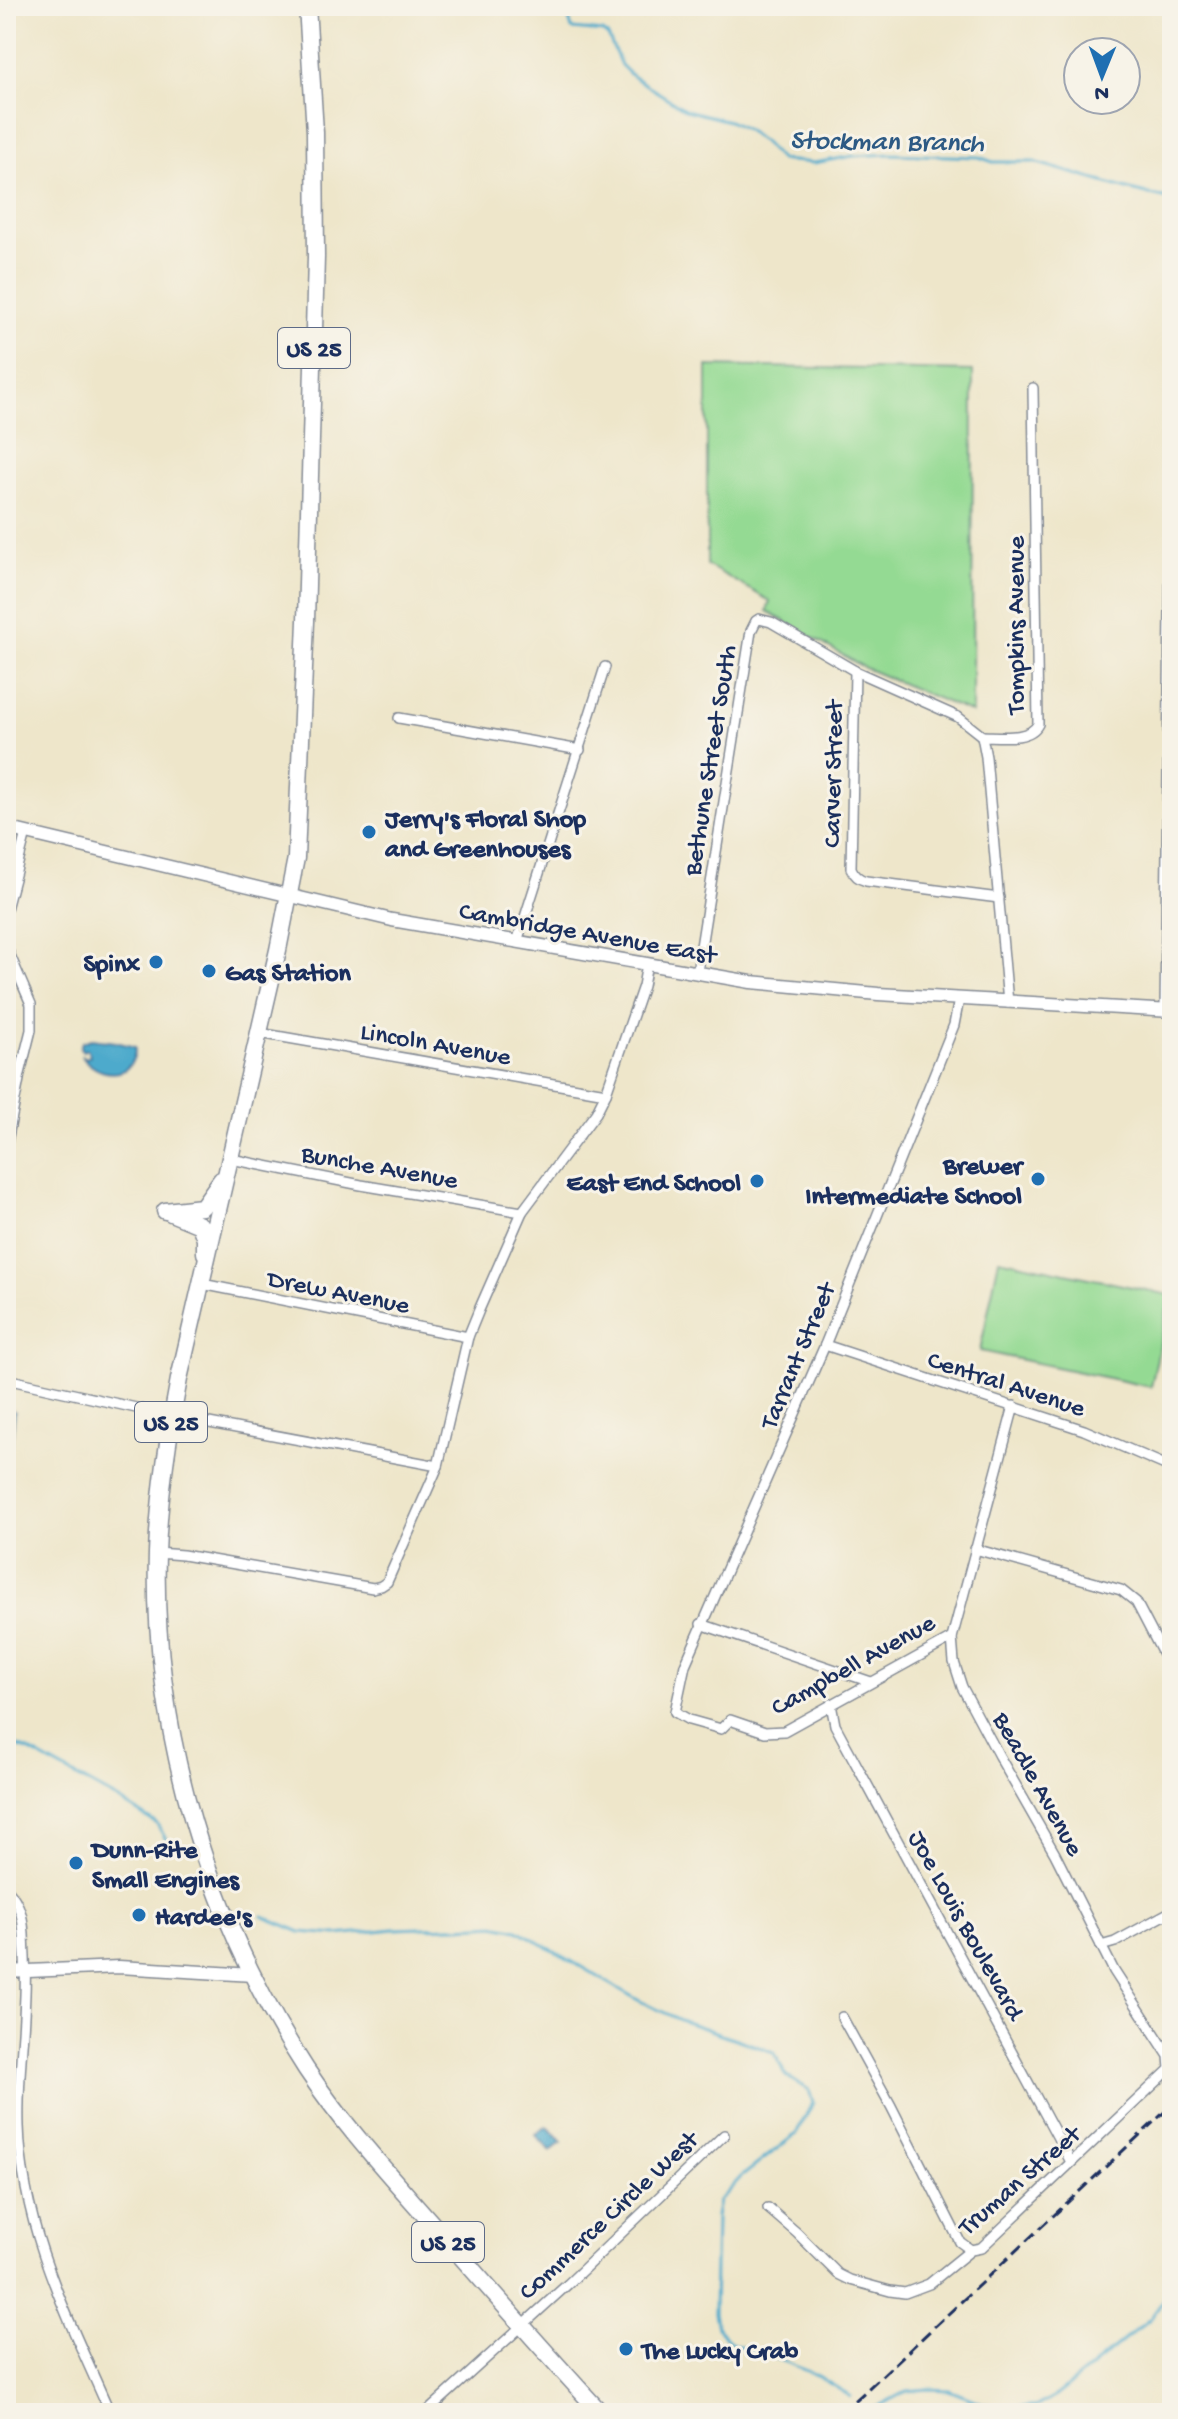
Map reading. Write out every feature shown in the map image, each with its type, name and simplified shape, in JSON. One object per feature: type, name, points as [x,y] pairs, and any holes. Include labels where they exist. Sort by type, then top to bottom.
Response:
[{"type":"highway","name":"US 25","points":[[307,6],[315,132],[316,257],[296,858],[172,1416],[157,1553],[161,1646],[168,1709],[177,1758],[209,1872],[253,1975],[284,2033],[333,2107],[378,2162],[601,2413]]},
{"type":"highway","points":[[203,1280],[205,1239],[200,1225],[165,1211],[202,1207],[212,1196],[231,1160]]},
{"type":"main road","name":"Cambridge Avenue East","points":[[6,828],[392,920],[697,972],[803,988],[1168,1011]]},
{"type":"main road","points":[[6,1972],[89,1966],[253,1975]]},
{"type":"street","name":"Tompkins Avenue","points":[[1008,1003],[982,736],[1029,734],[1038,724],[1033,388]]},
{"type":"street","points":[[1168,1011],[1172,451]]},
{"type":"street","name":"Bethune Street South","points":[[697,972],[753,625],[759,619],[771,622],[855,671],[958,717],[982,736]]},
{"type":"street","points":[[517,942],[605,667]]},
{"type":"street","name":"Carver Street","points":[[855,671],[853,872],[866,881],[999,898]]},
{"type":"street","points":[[399,718],[580,750]]},
{"type":"street","points":[[6,909],[26,833]]},
{"type":"street","points":[[6,946],[31,1004],[31,1030],[6,1147]]},
{"type":"street","points":[[157,1553],[373,1588],[381,1586],[390,1577],[438,1466],[468,1337],[522,1212],[585,1130],[606,1093],[643,986],[647,964]]},
{"type":"street","name":"Tarrant Street","points":[[689,1720],[675,1712],[685,1665],[825,1345],[954,1025],[959,999]]},
{"type":"street","name":"Lincoln Avenue","points":[[259,1033],[606,1093]]},
{"type":"street","name":"Bunche Avenue","points":[[231,1160],[522,1212]]},
{"type":"street","name":"Drew Avenue","points":[[203,1280],[468,1337]]},
{"type":"street","name":"Central Avenue","points":[[825,1345],[1084,1430],[1172,1468]]},
{"type":"street","points":[[6,1379],[172,1416],[438,1466]]},
{"type":"street","name":"Campbell Avenue","points":[[689,1720],[721,1729],[730,1720],[765,1732],[790,1728],[952,1638],[1014,1406]]},
{"type":"street","points":[[975,1549],[1121,1590],[1136,1602],[1172,1671]]},
{"type":"street","points":[[701,1624],[871,1682]]},
{"type":"street","name":"Beadle Avenue","points":[[952,1638],[954,1662],[962,1687],[1055,1854],[1101,1946]]},
{"type":"street","name":"Joe Louis Boulevard","points":[[831,1704],[835,1725],[1071,2162]]},
{"type":"street","points":[[6,1888],[15,1899],[21,1915],[26,1972],[19,2104],[20,2151],[27,2197],[38,2243],[110,2413]]},
{"type":"street","points":[[1101,1946],[1115,1942],[1172,1911]]},
{"type":"street","name":"Truman Street","points":[[768,2208],[838,2274],[890,2291],[905,2293],[929,2284],[971,2250],[981,2248],[1167,2073],[1171,2064],[1101,1946]]},
{"type":"street","points":[[842,2017],[960,2242],[971,2250]]},
{"type":"street","name":"Commerce Circle West","points":[[426,2413],[572,2281],[724,2135]]},
{"type":"green space","points":[[707,366],[973,371],[972,713],[865,668],[767,611],[770,601],[707,565]]},
{"type":"green space","points":[[999,1259],[1170,1295],[1151,1387],[980,1351]]},
{"type":"water","points":[[91,1039],[135,1047],[129,1066],[114,1073],[88,1063],[81,1055],[86,1058],[90,1056],[89,1052],[80,1048],[82,1042]]},
{"type":"water","points":[[6,1406],[15,1412],[11,1446],[6,1454]]},
{"type":"water","points":[[547,2126],[562,2142],[551,2151],[536,2135]]},
{"type":"waterway","name":"Stockman Branch","points":[[562,6],[572,29],[603,32],[608,36],[621,65],[632,76],[686,110],[729,121],[747,130],[780,160],[814,163],[853,156],[891,154],[1034,162],[1172,200]]},
{"type":"waterway","points":[[6,1742],[28,1750],[157,1824],[171,1848]]},
{"type":"waterway","points":[[262,1916],[301,1932],[337,1935],[495,1925],[518,1930],[638,2000],[680,2020],[774,2052],[786,2076],[809,2090],[813,2103],[796,2134],[741,2177],[719,2201],[714,2313],[717,2328],[733,2344],[818,2376],[850,2396]]},
{"type":"waterway","points":[[857,2408],[869,2411],[907,2391],[928,2389],[949,2390],[1000,2407],[1035,2407],[1058,2394],[1151,2318],[1172,2285]]},
{"type":"railway","points":[[842,2413],[1172,2105]]},
{"type":"place","name":"Jerry's Floral Shop and Greenhouses","points":[[369,832]]},
{"type":"place","name":"Spinx","points":[[156,962]]},
{"type":"place","name":"Gas Station","points":[[209,971]]},
{"type":"place","name":"Brewer Intermediate School","points":[[1038,1179]]},
{"type":"place","name":"East End School","points":[[757,1181]]},
{"type":"place","name":"Dunn-Rite Small Engines","points":[[76,1863]]},
{"type":"place","name":"Hardee's","points":[[139,1915]]},
{"type":"place","name":"The Lucky Crab","points":[[626,2349]]}]
